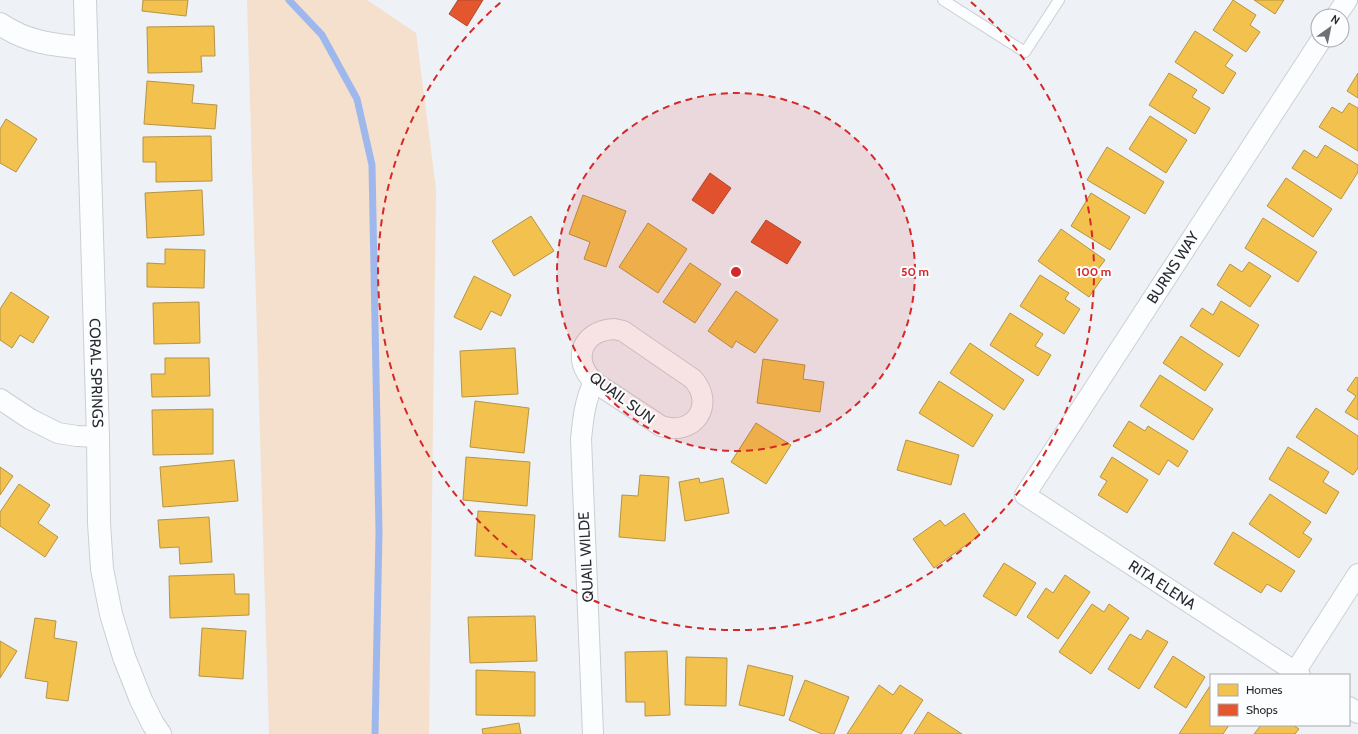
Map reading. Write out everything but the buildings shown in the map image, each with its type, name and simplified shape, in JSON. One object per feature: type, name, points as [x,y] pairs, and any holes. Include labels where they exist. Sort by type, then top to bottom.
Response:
[{"type":"street","name":"CORAL SPRINGS","points":[[85,0],[98,437],[99,523],[102,569],[111,614],[127,664],[153,724],[159,734]]},
{"type":"street","points":[[0,24],[23,37],[42,43],[86,48]]},
{"type":"street","name":"BURNS WAY","points":[[1025,495],[1316,48]]},
{"type":"street","name":"QUAIL SUN","points":[[614,329],[623,331],[693,379],[699,386],[703,404],[700,413],[695,420],[679,429],[670,429],[661,426],[594,382],[587,375],[583,366],[583,348],[595,333],[614,329]]},
{"type":"street","name":"QUAIL WILDE","points":[[593,734],[580,439],[588,395],[594,382]]},
{"type":"street","points":[[0,399],[30,419],[58,433],[98,437]]},
{"type":"street","name":"RITA ELENA","points":[[1025,495],[1297,673]]},
{"type":"street","points":[[1297,673],[1358,574]]},
{"type":"lane","points":[[943,0],[1025,52],[1059,0]]},
{"type":"shaded area","points":[[247,0],[367,0],[416,33],[436,189],[429,734],[269,734]]},
{"type":"waterway","points":[[289,0],[322,35],[357,99],[372,165],[379,532],[375,734]]}]
